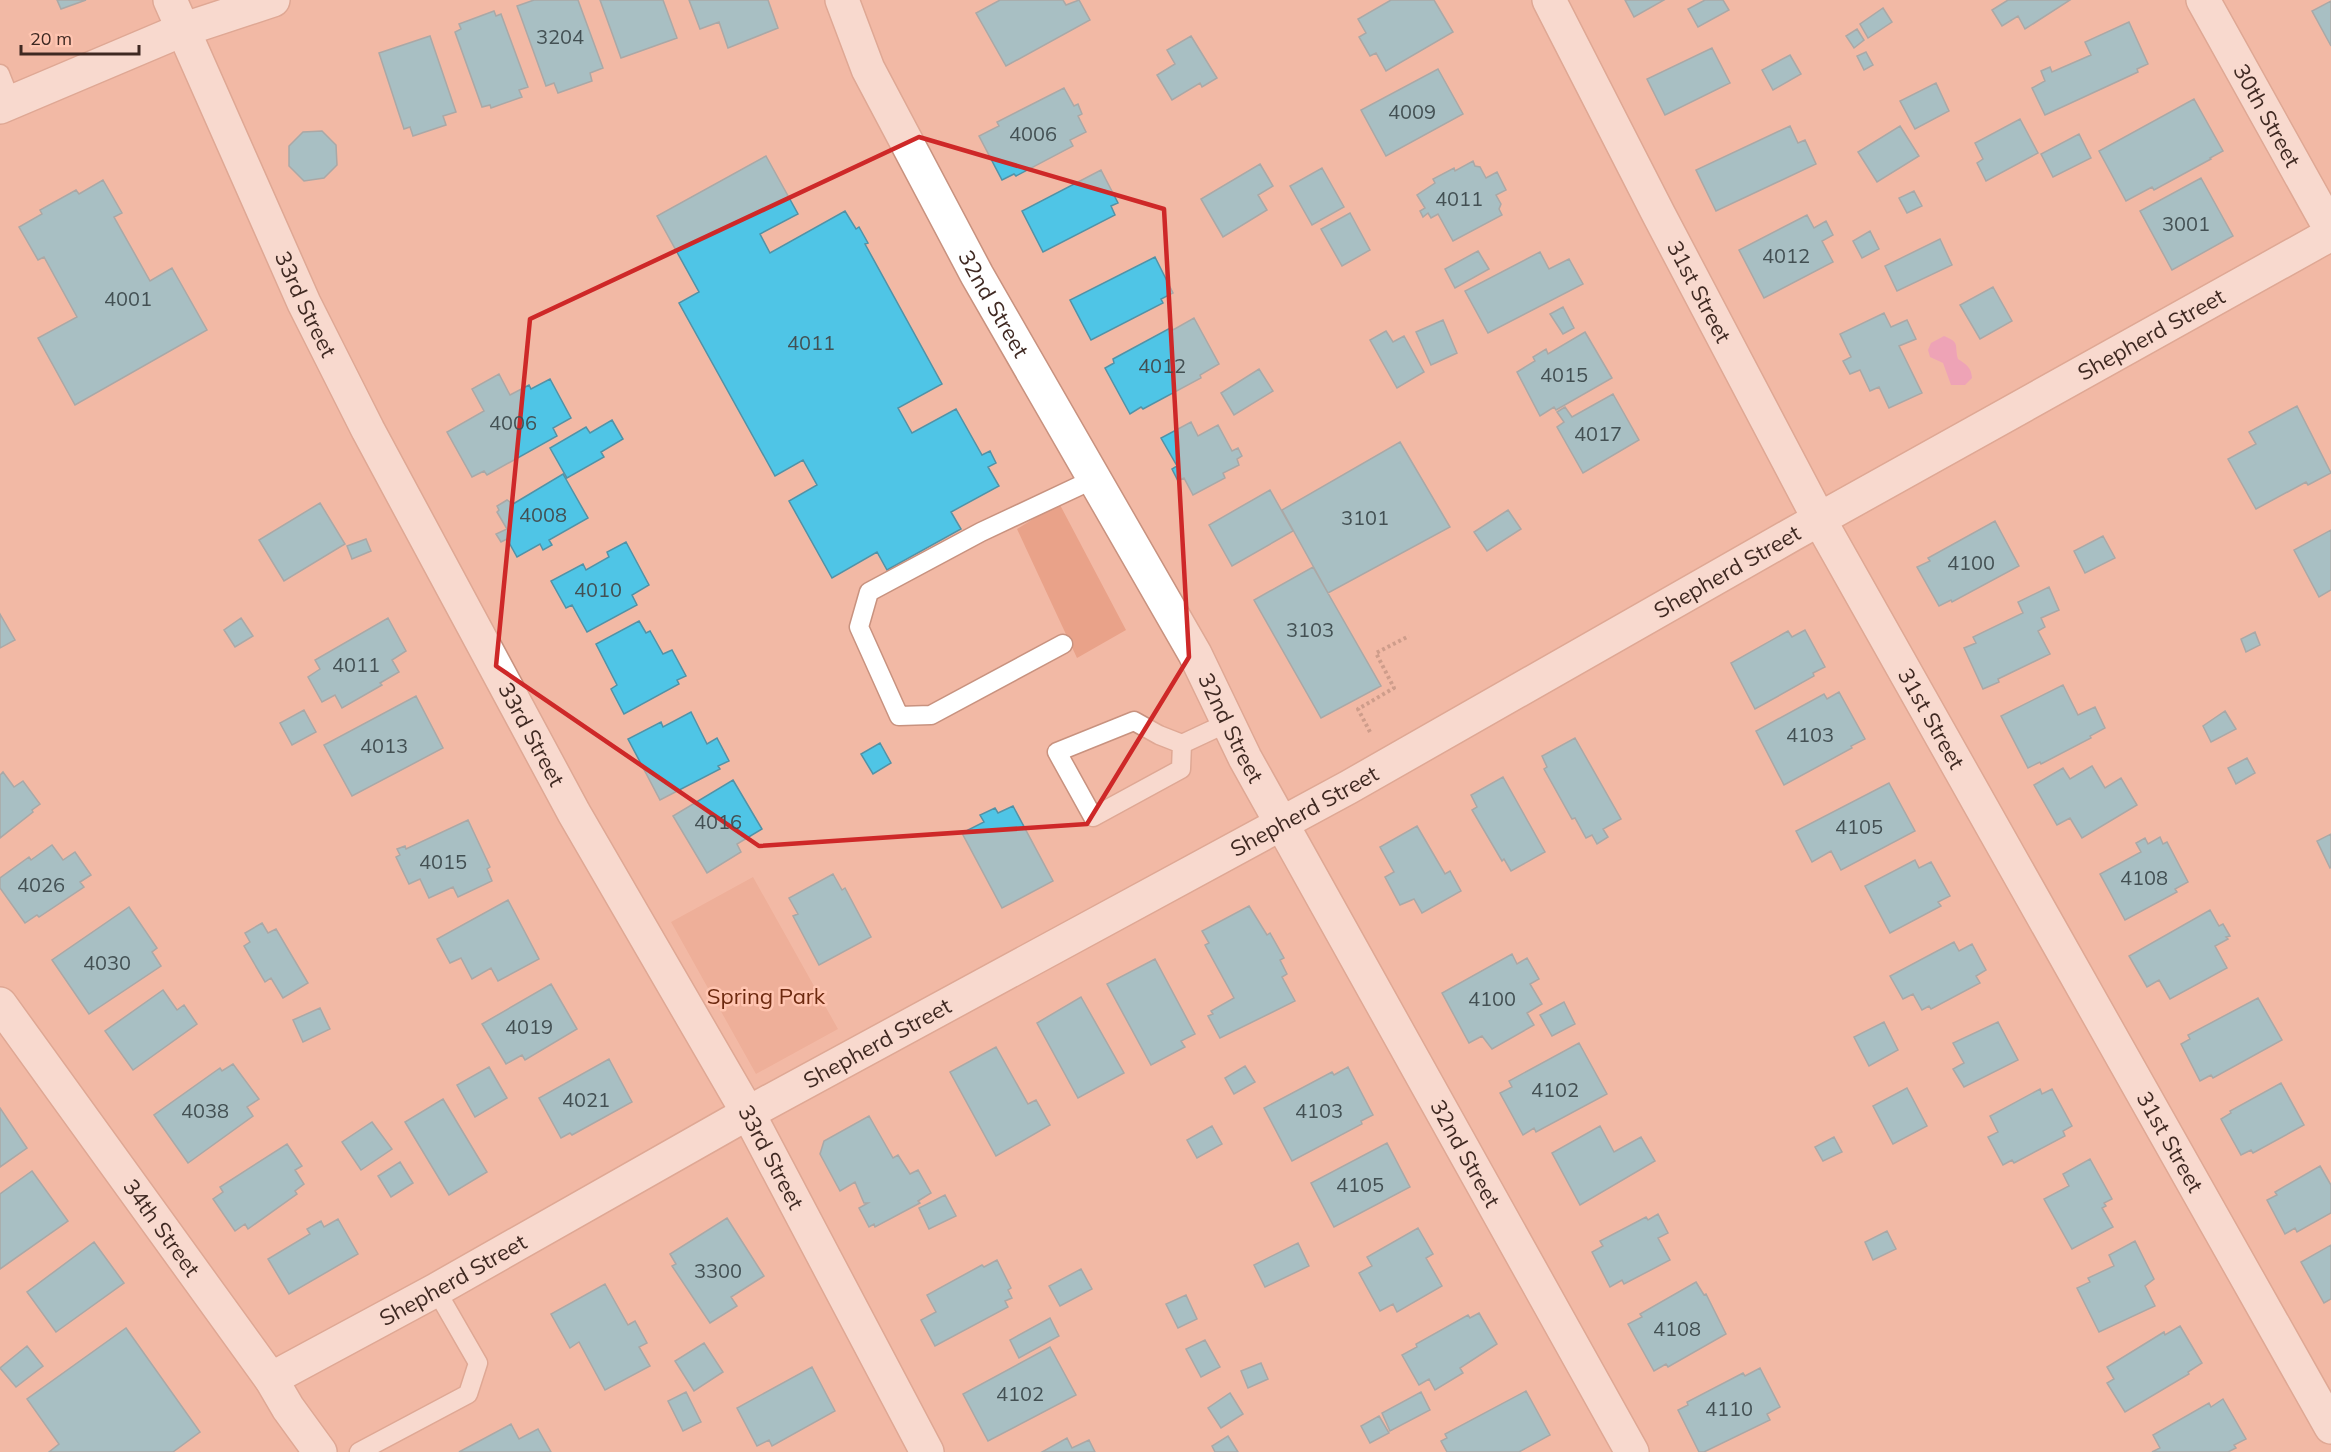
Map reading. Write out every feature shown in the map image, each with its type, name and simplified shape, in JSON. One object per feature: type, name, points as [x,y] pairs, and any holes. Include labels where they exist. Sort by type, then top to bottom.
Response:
[{"type":"street","name":"33rd Street","points":[[170,0],[304,303],[368,430],[574,813],[748,1113],[927,1452]]},
{"type":"street","points":[[4,94],[273,0]]},
{"type":"street","name":"32nd Street","points":[[842,0],[873,80],[977,275],[1195,654],[1227,723],[1281,823],[1632,1452]]},
{"type":"street","name":"31st Street","points":[[1549,0],[1819,519],[2331,1427]]},
{"type":"street","name":"30th Street","points":[[2203,0],[2331,232]]},
{"type":"street","name":"Shepherd Street","points":[[271,1379],[436,1290],[748,1113],[1349,787],[1819,519],[2331,232]]},
{"type":"street","name":"34th Street","points":[[0,1004],[271,1379],[288,1408],[320,1452]]},
{"type":"lane","points":[[1063,644],[931,715],[899,716],[859,627],[869,592],[981,532],[1094,479]]},
{"type":"lane","points":[[1182,744],[1181,769],[1093,817],[1057,752],[1134,721],[1159,735],[1182,744],[1227,723]]},
{"type":"lane","points":[[359,1452],[468,1394],[478,1363],[436,1290]]},
{"type":"path","points":[[1373,737],[1358,709],[1394,688],[1376,653],[1408,636]]},
{"type":"highlighted area","points":[[919,137],[1164,209],[1189,657],[1087,824],[759,846],[496,666],[530,319]]},
{"type":"green space","points":[[1059,503],[1126,630],[1077,658],[1017,529]]},
{"type":"green space","name":"Spring Park","points":[[753,877],[838,1029],[756,1074],[671,922]]},
{"type":"shaded area","points":[[1944,336],[1955,343],[1958,359],[1971,371],[1972,378],[1965,385],[1951,385],[1943,363],[1930,357],[1928,350],[1931,343]]},
{"type":"building","points":[[57,0],[86,0],[61,9]]},
{"type":"building","points":[[534,0],[578,0],[603,68],[590,73],[592,81],[558,93],[554,83],[546,86],[517,6]]},
{"type":"building","points":[[600,0],[663,0],[677,38],[621,58]]},
{"type":"building","points":[[689,0],[768,0],[778,28],[728,48],[719,22],[700,29]]},
{"type":"building","points":[[1000,0],[1063,0],[1066,5],[1079,0],[1090,20],[1006,66],[976,13]]},
{"type":"building","points":[[1391,0],[1434,0],[1453,32],[1386,71],[1376,53],[1370,56],[1359,37],[1366,33],[1358,19]]},
{"type":"building","points":[[1625,0],[1664,0],[1634,17]]},
{"type":"building","points":[[1705,0],[1723,0],[1729,10],[1698,27],[1688,9]]},
{"type":"building","points":[[2008,0],[2070,0],[2025,29],[2018,16],[2002,26],[1992,10]]},
{"type":"building","points":[[2331,1],[2331,46],[2312,11]]},
{"type":"building","points":[[1883,8],[1892,22],[1868,38],[1860,24]]},
{"type":"building","points":[[494,11],[496,16],[501,14],[528,87],[519,90],[522,97],[491,108],[490,105],[482,107],[455,32],[461,29],[459,24]]},
{"type":"building","points":[[2129,22],[2148,64],[2137,69],[2138,72],[2045,115],[2032,88],[2045,81],[2041,71],[2050,67],[2052,72],[2091,55],[2085,42]]},
{"type":"building","points":[[1857,29],[1864,40],[1854,48],[1846,36]]},
{"type":"building","points":[[430,36],[456,112],[443,116],[446,125],[413,136],[410,127],[404,129],[379,53]]},
{"type":"building","points":[[1191,36],[1217,78],[1202,87],[1200,83],[1172,100],[1157,75],[1175,64],[1167,50]]},
{"type":"building","points":[[1712,48],[1730,83],[1665,115],[1647,79]]},
{"type":"building","points":[[1866,52],[1873,65],[1864,70],[1857,56]]},
{"type":"building","points":[[1790,55],[1801,74],[1773,90],[1762,70]]},
{"type":"building","points":[[1438,69],[1463,114],[1386,156],[1361,110]]},
{"type":"building","points":[[1936,83],[1949,111],[1915,129],[1900,101]]},
{"type":"building","points":[[1064,88],[1074,106],[1078,104],[1082,114],[1078,116],[1086,132],[1070,140],[1073,146],[1016,176],[1014,174],[1002,180],[979,136],[999,126],[997,122]]},
{"type":"building","points":[[2194,99],[2223,151],[2154,190],[2152,187],[2126,201],[2099,151]]},
{"type":"building","points":[[2020,119],[2038,153],[1986,181],[1977,163],[1983,159],[1975,143]]},
{"type":"building","points":[[1790,126],[1798,143],[1805,140],[1816,164],[1716,211],[1696,170]]},
{"type":"building","points":[[1900,126],[1919,156],[1877,182],[1858,152]]},
{"type":"building","points":[[322,131],[336,145],[337,165],[324,178],[304,181],[289,166],[289,146],[303,132]]},
{"type":"building","points":[[2079,134],[2091,158],[2053,177],[2041,154]]},
{"type":"building","points":[[766,156],[798,214],[760,234],[770,253],[845,211],[856,229],[859,227],[868,243],[865,244],[942,384],[898,408],[912,433],[956,409],[982,455],[990,451],[996,463],[988,467],[999,486],[951,512],[961,529],[887,570],[877,552],[832,578],[789,501],[817,485],[803,460],[775,476],[679,303],[699,292],[657,216]]},
{"type":"building","points":[[1473,161],[1475,166],[1480,167],[1486,178],[1497,172],[1506,190],[1496,195],[1501,204],[1499,209],[1502,215],[1453,241],[1438,214],[1431,218],[1428,213],[1423,217],[1420,211],[1425,208],[1417,195],[1435,183],[1433,179]]},
{"type":"building","points":[[1260,164],[1273,186],[1258,195],[1267,210],[1223,237],[1201,199]]},
{"type":"building","points":[[1322,168],[1344,207],[1312,225],[1290,186]]},
{"type":"building","points":[[1101,170],[1118,203],[1111,206],[1115,215],[1043,252],[1022,211]]},
{"type":"building","points":[[2201,178],[2233,236],[2172,270],[2140,211]]},
{"type":"building","points":[[103,180],[122,213],[114,217],[150,281],[172,268],[207,330],[75,405],[38,338],[77,317],[44,257],[38,260],[19,227],[42,214],[40,210],[76,190],[79,194]]},
{"type":"building","points":[[1914,191],[1922,206],[1907,213],[1899,198]]},
{"type":"building","points":[[1350,213],[1370,250],[1342,266],[1321,229]]},
{"type":"building","points":[[1807,215],[1814,228],[1826,221],[1833,235],[1822,241],[1833,262],[1764,298],[1739,250]]},
{"type":"building","points":[[1870,231],[1879,249],[1862,258],[1853,241]]},
{"type":"building","points":[[1940,239],[1952,265],[1897,291],[1885,266]]},
{"type":"building","points":[[1478,251],[1489,269],[1455,288],[1445,269]]},
{"type":"building","points":[[1540,252],[1549,269],[1569,259],[1583,284],[1488,333],[1465,291]]},
{"type":"building","points":[[1155,257],[1173,293],[1161,299],[1163,303],[1091,340],[1070,300]]},
{"type":"building","points":[[1993,287],[2012,321],[1980,339],[1960,305]]},
{"type":"building","points":[[1563,307],[1574,328],[1563,334],[1550,314]]},
{"type":"building","points":[[1884,313],[1891,327],[1907,320],[1916,339],[1899,346],[1922,393],[1889,408],[1879,387],[1870,391],[1860,370],[1850,374],[1843,361],[1851,357],[1840,334]]},
{"type":"building","points":[[1194,318],[1219,364],[1200,375],[1201,378],[1130,414],[1105,368],[1114,363],[1113,359],[1172,327],[1173,330]]},
{"type":"building","points":[[1443,320],[1457,353],[1431,365],[1416,332]]},
{"type":"building","points":[[1386,331],[1393,342],[1404,336],[1424,372],[1397,388],[1370,340]]},
{"type":"building","points":[[1585,332],[1612,378],[1556,410],[1554,407],[1540,416],[1517,372],[1535,361],[1533,357],[1546,349],[1548,354]]},
{"type":"building","points":[[1259,369],[1273,391],[1234,415],[1221,393]]},
{"type":"building","points":[[499,374],[510,395],[529,385],[531,389],[550,379],[571,418],[553,428],[557,436],[487,475],[484,471],[472,477],[447,432],[484,411],[472,389]]},
{"type":"building","points":[[1613,394],[1639,440],[1583,473],[1557,427],[1564,422],[1557,412],[1565,407],[1572,417]]},
{"type":"building","points":[[2297,406],[2331,473],[2308,485],[2306,482],[2256,509],[2228,459],[2256,444],[2249,432]]},
{"type":"building","points":[[612,420],[623,439],[601,452],[604,457],[567,478],[550,448],[586,427],[590,433]]},
{"type":"building","points":[[1191,422],[1198,436],[1218,425],[1232,451],[1238,448],[1242,456],[1237,459],[1239,465],[1223,473],[1225,478],[1193,495],[1184,478],[1178,481],[1172,469],[1177,466],[1161,438]]},
{"type":"building","points":[[1400,442],[1450,527],[1328,593],[1282,510]]},
{"type":"building","points":[[563,474],[588,518],[549,540],[552,545],[543,550],[540,544],[517,557],[507,539],[501,542],[496,534],[507,529],[497,512],[499,510],[497,506],[507,500],[513,504]]},
{"type":"building","points":[[1270,490],[1293,531],[1232,566],[1209,525]]},
{"type":"building","points":[[320,503],[345,544],[284,581],[259,540]]},
{"type":"building","points":[[1508,510],[1521,529],[1487,551],[1474,532]]},
{"type":"building","points":[[1995,521],[2019,566],[1952,602],[1951,600],[1939,606],[1917,567],[1930,561],[1928,558]]},
{"type":"building","points":[[2331,530],[2331,590],[2319,597],[2294,550]]},
{"type":"building","points":[[2103,536],[2115,558],[2085,573],[2074,551]]},
{"type":"building","points":[[366,539],[371,551],[352,559],[347,546]]},
{"type":"building","points":[[626,542],[649,585],[632,595],[637,605],[587,632],[572,605],[566,608],[551,581],[583,564],[586,570],[609,557],[607,552]]},
{"type":"building","points":[[1313,567],[1381,686],[1321,718],[1254,600]]},
{"type":"building","points":[[2049,587],[2059,610],[2041,618],[2045,627],[2038,631],[2050,654],[1998,679],[1999,682],[1983,689],[1964,648],[1976,643],[1973,637],[2023,613],[2018,602]]},
{"type":"building","points":[[0,614],[15,640],[0,648]]},
{"type":"building","points":[[241,618],[253,636],[235,647],[224,630]]},
{"type":"building","points":[[388,618],[406,651],[392,660],[399,672],[380,683],[382,685],[342,708],[335,695],[322,702],[308,677],[320,669],[315,660]]},
{"type":"building","points":[[639,621],[646,633],[650,631],[663,654],[672,650],[686,676],[677,680],[679,684],[624,714],[611,689],[617,685],[596,644]]},
{"type":"building","points":[[1805,630],[1825,667],[1813,673],[1814,676],[1755,709],[1731,663],[1788,631],[1792,637]]},
{"type":"building","points":[[2255,632],[2260,645],[2246,652],[2241,639]]},
{"type":"building","points":[[2063,685],[2078,715],[2095,707],[2105,728],[2090,736],[2091,738],[2041,764],[2040,762],[2028,768],[2001,716]]},
{"type":"building","points":[[1839,692],[1865,739],[1784,785],[1756,731],[1824,694],[1827,699]]},
{"type":"building","points":[[416,696],[443,748],[352,796],[324,745]]},
{"type":"building","points":[[304,710],[316,732],[292,745],[280,723]]},
{"type":"building","points":[[2225,711],[2236,729],[2211,742],[2203,726]]},
{"type":"building","points":[[691,712],[707,744],[717,738],[729,761],[718,766],[720,769],[660,800],[628,739],[661,722],[663,727]]},
{"type":"building","points":[[1575,738],[1621,819],[1603,829],[1608,837],[1597,844],[1592,835],[1586,838],[1575,818],[1572,819],[1544,769],[1547,767],[1542,756]]},
{"type":"building","points":[[880,743],[891,763],[873,774],[861,754]]},
{"type":"building","points":[[2247,758],[2255,773],[2236,784],[2228,768]]},
{"type":"building","points":[[2092,766],[2105,788],[2121,778],[2137,805],[2082,838],[2070,818],[2057,825],[2034,785],[2063,768],[2070,779]]},
{"type":"building","points":[[3,772],[14,787],[23,781],[40,804],[0,838],[0,775]]},
{"type":"building","points":[[1503,777],[1545,852],[1511,871],[1504,859],[1502,861],[1472,810],[1477,807],[1471,795]]},
{"type":"building","points":[[733,780],[762,829],[737,844],[741,852],[707,873],[673,816]]},
{"type":"building","points":[[1889,783],[1915,831],[1841,870],[1831,851],[1812,862],[1796,831]]},
{"type":"building","points":[[1013,806],[1053,881],[1002,908],[962,833],[984,822],[980,815],[995,808],[998,813]]},
{"type":"building","points":[[468,820],[490,867],[487,869],[492,881],[458,897],[453,887],[429,898],[420,879],[409,884],[396,857],[400,855],[397,849],[405,846],[406,849]]},
{"type":"building","points":[[1417,826],[1445,874],[1450,871],[1461,891],[1422,913],[1414,899],[1400,905],[1385,877],[1394,872],[1380,847]]},
{"type":"building","points":[[2331,834],[2331,867],[2330,868],[2317,841]]},
{"type":"building","points":[[2160,837],[2163,844],[2167,842],[2188,882],[2175,889],[2177,892],[2125,920],[2100,874],[2141,852],[2136,843],[2145,838],[2148,844]]},
{"type":"building","points":[[52,845],[63,860],[75,852],[91,875],[80,882],[84,887],[39,917],[37,915],[25,923],[0,888],[0,878],[29,857],[31,860]]},
{"type":"building","points":[[1915,860],[1919,868],[1931,862],[1950,896],[1938,902],[1941,906],[1890,933],[1865,886]]},
{"type":"building","points":[[833,874],[842,890],[845,888],[871,937],[819,965],[793,916],[798,914],[789,898]]},
{"type":"building","points":[[508,900],[539,959],[498,981],[491,968],[472,979],[461,958],[450,963],[437,939]]},
{"type":"building","points":[[1249,906],[1267,935],[1270,933],[1284,958],[1280,960],[1287,974],[1282,977],[1295,1001],[1220,1038],[1208,1016],[1213,1014],[1211,1011],[1234,998],[1205,945],[1209,943],[1202,931]]},
{"type":"building","points":[[129,907],[157,948],[152,952],[161,966],[89,1014],[52,960]]},
{"type":"building","points":[[2210,910],[2219,926],[2223,924],[2230,936],[2215,946],[2227,968],[2170,999],[2159,980],[2147,987],[2129,956]]},
{"type":"building","points":[[262,923],[268,933],[276,929],[308,983],[283,998],[271,978],[265,982],[244,946],[250,942],[245,933]]},
{"type":"building","points":[[1954,942],[1959,951],[1972,944],[1986,970],[1976,976],[1980,983],[1931,1009],[1929,1006],[1922,1010],[1913,994],[1903,999],[1890,976]]},
{"type":"building","points":[[1512,954],[1517,964],[1527,958],[1539,979],[1530,984],[1542,1004],[1527,1013],[1534,1025],[1492,1049],[1482,1036],[1469,1043],[1442,993]]},
{"type":"building","points":[[1155,959],[1195,1034],[1181,1041],[1185,1047],[1151,1065],[1107,984]]},
{"type":"building","points":[[551,984],[577,1029],[525,1060],[522,1055],[506,1064],[482,1024]]},
{"type":"building","points":[[163,990],[177,1010],[184,1005],[197,1024],[133,1070],[105,1031]]},
{"type":"building","points":[[1081,997],[1124,1073],[1078,1098],[1037,1023]]},
{"type":"building","points":[[2258,998],[2282,1040],[2213,1078],[2211,1075],[2200,1081],[2181,1044],[2190,1039],[2188,1035]]},
{"type":"building","points":[[1564,1002],[1575,1024],[1552,1036],[1540,1015]]},
{"type":"building","points":[[320,1008],[330,1029],[303,1042],[293,1020]]},
{"type":"building","points":[[1884,1022],[1898,1050],[1869,1066],[1854,1037]]},
{"type":"building","points":[[1998,1022],[2018,1060],[1964,1087],[1953,1069],[1964,1063],[1953,1043]]},
{"type":"building","points":[[1579,1043],[1607,1094],[1536,1132],[1534,1128],[1523,1135],[1500,1093],[1512,1087],[1509,1081]]},
{"type":"building","points":[[996,1047],[1028,1104],[1036,1100],[1050,1125],[996,1156],[950,1072]]},
{"type":"building","points":[[609,1059],[632,1102],[572,1135],[570,1133],[561,1138],[539,1098]]},
{"type":"building","points":[[233,1064],[259,1099],[247,1107],[253,1116],[188,1163],[154,1115],[220,1068],[222,1071]]},
{"type":"building","points":[[1245,1066],[1255,1082],[1234,1094],[1225,1078]]},
{"type":"building","points":[[489,1067],[507,1098],[475,1117],[457,1085]]},
{"type":"building","points":[[1348,1067],[1373,1115],[1361,1121],[1362,1124],[1292,1161],[1264,1108],[1332,1072],[1334,1075]]},
{"type":"building","points":[[2281,1083],[2304,1125],[2253,1153],[2251,1150],[2241,1155],[2221,1119],[2231,1113],[2230,1111]]},
{"type":"building","points":[[1907,1088],[1927,1126],[1893,1144],[1873,1106]]},
{"type":"building","points":[[2040,1089],[2042,1094],[2052,1089],[2072,1126],[2063,1131],[2065,1136],[2014,1163],[2012,1160],[2003,1165],[1988,1137],[1998,1132],[1990,1116]]},
{"type":"building","points":[[443,1099],[487,1172],[449,1195],[405,1122]]},
{"type":"building","points":[[0,1108],[27,1148],[0,1167]]},
{"type":"building","points":[[869,1116],[893,1158],[898,1155],[910,1174],[918,1170],[931,1193],[918,1201],[920,1203],[875,1227],[874,1224],[869,1227],[859,1208],[868,1203],[864,1203],[855,1182],[840,1191],[820,1154],[824,1141]]},
{"type":"building","points":[[372,1122],[392,1149],[361,1170],[342,1142]]},
{"type":"building","points":[[1212,1126],[1222,1144],[1197,1158],[1187,1140]]},
{"type":"building","points":[[1600,1126],[1614,1152],[1641,1137],[1655,1161],[1580,1205],[1552,1153]]},
{"type":"building","points":[[1834,1137],[1842,1152],[1823,1161],[1815,1147]]},
{"type":"building","points":[[1387,1143],[1410,1187],[1334,1227],[1311,1183]]},
{"type":"building","points":[[287,1144],[302,1166],[295,1170],[304,1184],[295,1191],[297,1194],[248,1229],[245,1224],[235,1231],[213,1199],[223,1192],[220,1187]]},
{"type":"building","points":[[2090,1159],[2112,1199],[2104,1203],[2106,1206],[2102,1208],[2113,1227],[2072,1249],[2044,1199],[2069,1186],[2063,1174]]},
{"type":"building","points":[[400,1162],[413,1183],[391,1197],[378,1176]]},
{"type":"building","points":[[2320,1166],[2331,1185],[2331,1213],[2297,1232],[2295,1228],[2285,1234],[2267,1200],[2277,1195],[2275,1192]]},
{"type":"building","points":[[32,1171],[68,1221],[0,1269],[0,1194]]},
{"type":"building","points":[[945,1195],[956,1216],[929,1229],[919,1208]]},
{"type":"building","points":[[1658,1214],[1668,1233],[1658,1238],[1670,1260],[1624,1284],[1622,1280],[1610,1287],[1592,1252],[1603,1246],[1600,1241],[1646,1217],[1648,1220]]},
{"type":"building","points":[[727,1218],[764,1276],[731,1297],[737,1306],[710,1323],[672,1266],[676,1264],[670,1254]]},
{"type":"building","points":[[338,1219],[358,1254],[289,1294],[268,1259],[310,1234],[307,1229],[321,1221],[324,1227]]},
{"type":"building","points":[[1418,1228],[1433,1254],[1426,1258],[1442,1286],[1397,1312],[1393,1304],[1380,1311],[1359,1273],[1372,1266],[1367,1257]]},
{"type":"building","points":[[1887,1231],[1896,1249],[1873,1260],[1865,1242]]},
{"type":"building","points":[[2135,1241],[2154,1279],[2145,1286],[2155,1306],[2099,1332],[2077,1288],[2090,1282],[2088,1278],[2114,1266],[2109,1255]]},
{"type":"building","points":[[94,1242],[124,1283],[56,1332],[27,1292]]},
{"type":"building","points":[[1298,1243],[1309,1266],[1265,1287],[1254,1265]]},
{"type":"building","points":[[2331,1245],[2331,1299],[2324,1303],[2301,1262]]},
{"type":"building","points":[[997,1260],[1011,1288],[1008,1290],[1012,1298],[1005,1301],[1008,1307],[935,1346],[921,1320],[936,1312],[927,1295],[982,1265],[984,1267]]},
{"type":"building","points":[[1081,1269],[1092,1289],[1060,1306],[1049,1286]]},
{"type":"building","points":[[1696,1282],[1704,1295],[1706,1294],[1726,1334],[1668,1367],[1666,1364],[1654,1371],[1628,1324],[1642,1317],[1640,1314]]},
{"type":"building","points":[[605,1284],[628,1325],[635,1321],[647,1343],[639,1347],[650,1366],[605,1390],[579,1342],[570,1348],[551,1314]]},
{"type":"building","points":[[1186,1295],[1197,1319],[1178,1328],[1166,1304]]},
{"type":"building","points":[[1479,1313],[1497,1344],[1460,1368],[1463,1373],[1435,1390],[1429,1379],[1419,1385],[1402,1355],[1417,1347],[1416,1344],[1468,1315],[1470,1318]]},
{"type":"building","points":[[1050,1318],[1059,1336],[1019,1358],[1010,1340]]},
{"type":"building","points":[[2180,1326],[2202,1363],[2188,1372],[2189,1374],[2125,1412],[2107,1383],[2114,1379],[2107,1367],[2164,1332],[2165,1335]]},
{"type":"building","points":[[126,1328],[200,1432],[173,1452],[49,1452],[59,1444],[27,1399]]},
{"type":"building","points":[[1205,1340],[1220,1367],[1201,1377],[1186,1349]]},
{"type":"building","points":[[704,1343],[723,1372],[694,1391],[675,1361]]},
{"type":"building","points":[[27,1346],[43,1366],[16,1387],[0,1368]]},
{"type":"building","points":[[1050,1347],[1076,1395],[988,1441],[963,1394]]},
{"type":"building","points":[[1261,1363],[1268,1379],[1248,1388],[1241,1371]]},
{"type":"building","points":[[812,1367],[835,1411],[772,1446],[769,1440],[757,1446],[737,1408]]},
{"type":"building","points":[[1760,1368],[1780,1407],[1767,1414],[1770,1420],[1704,1452],[1699,1452],[1678,1410],[1688,1405],[1687,1402],[1743,1373],[1745,1376]]},
{"type":"building","points":[[1526,1391],[1550,1435],[1519,1452],[1447,1452],[1441,1441],[1447,1438],[1445,1434]]},
{"type":"building","points":[[686,1392],[701,1422],[683,1431],[668,1401]]},
{"type":"building","points":[[1421,1392],[1430,1410],[1390,1431],[1382,1413]]},
{"type":"building","points":[[1230,1393],[1243,1414],[1221,1428],[1208,1408]]},
{"type":"building","points":[[2223,1399],[2246,1439],[2234,1445],[2236,1448],[2228,1452],[2152,1452],[2160,1448],[2153,1435],[2209,1403],[2211,1407]]},
{"type":"building","points":[[1379,1416],[1389,1433],[1370,1443],[1361,1426]]},
{"type":"building","points":[[511,1424],[519,1439],[538,1429],[551,1452],[459,1452]]},
{"type":"building","points":[[1228,1436],[1238,1452],[1215,1452],[1212,1446]]},
{"type":"building","points":[[1067,1438],[1072,1448],[1089,1440],[1095,1452],[1042,1452]]}]
